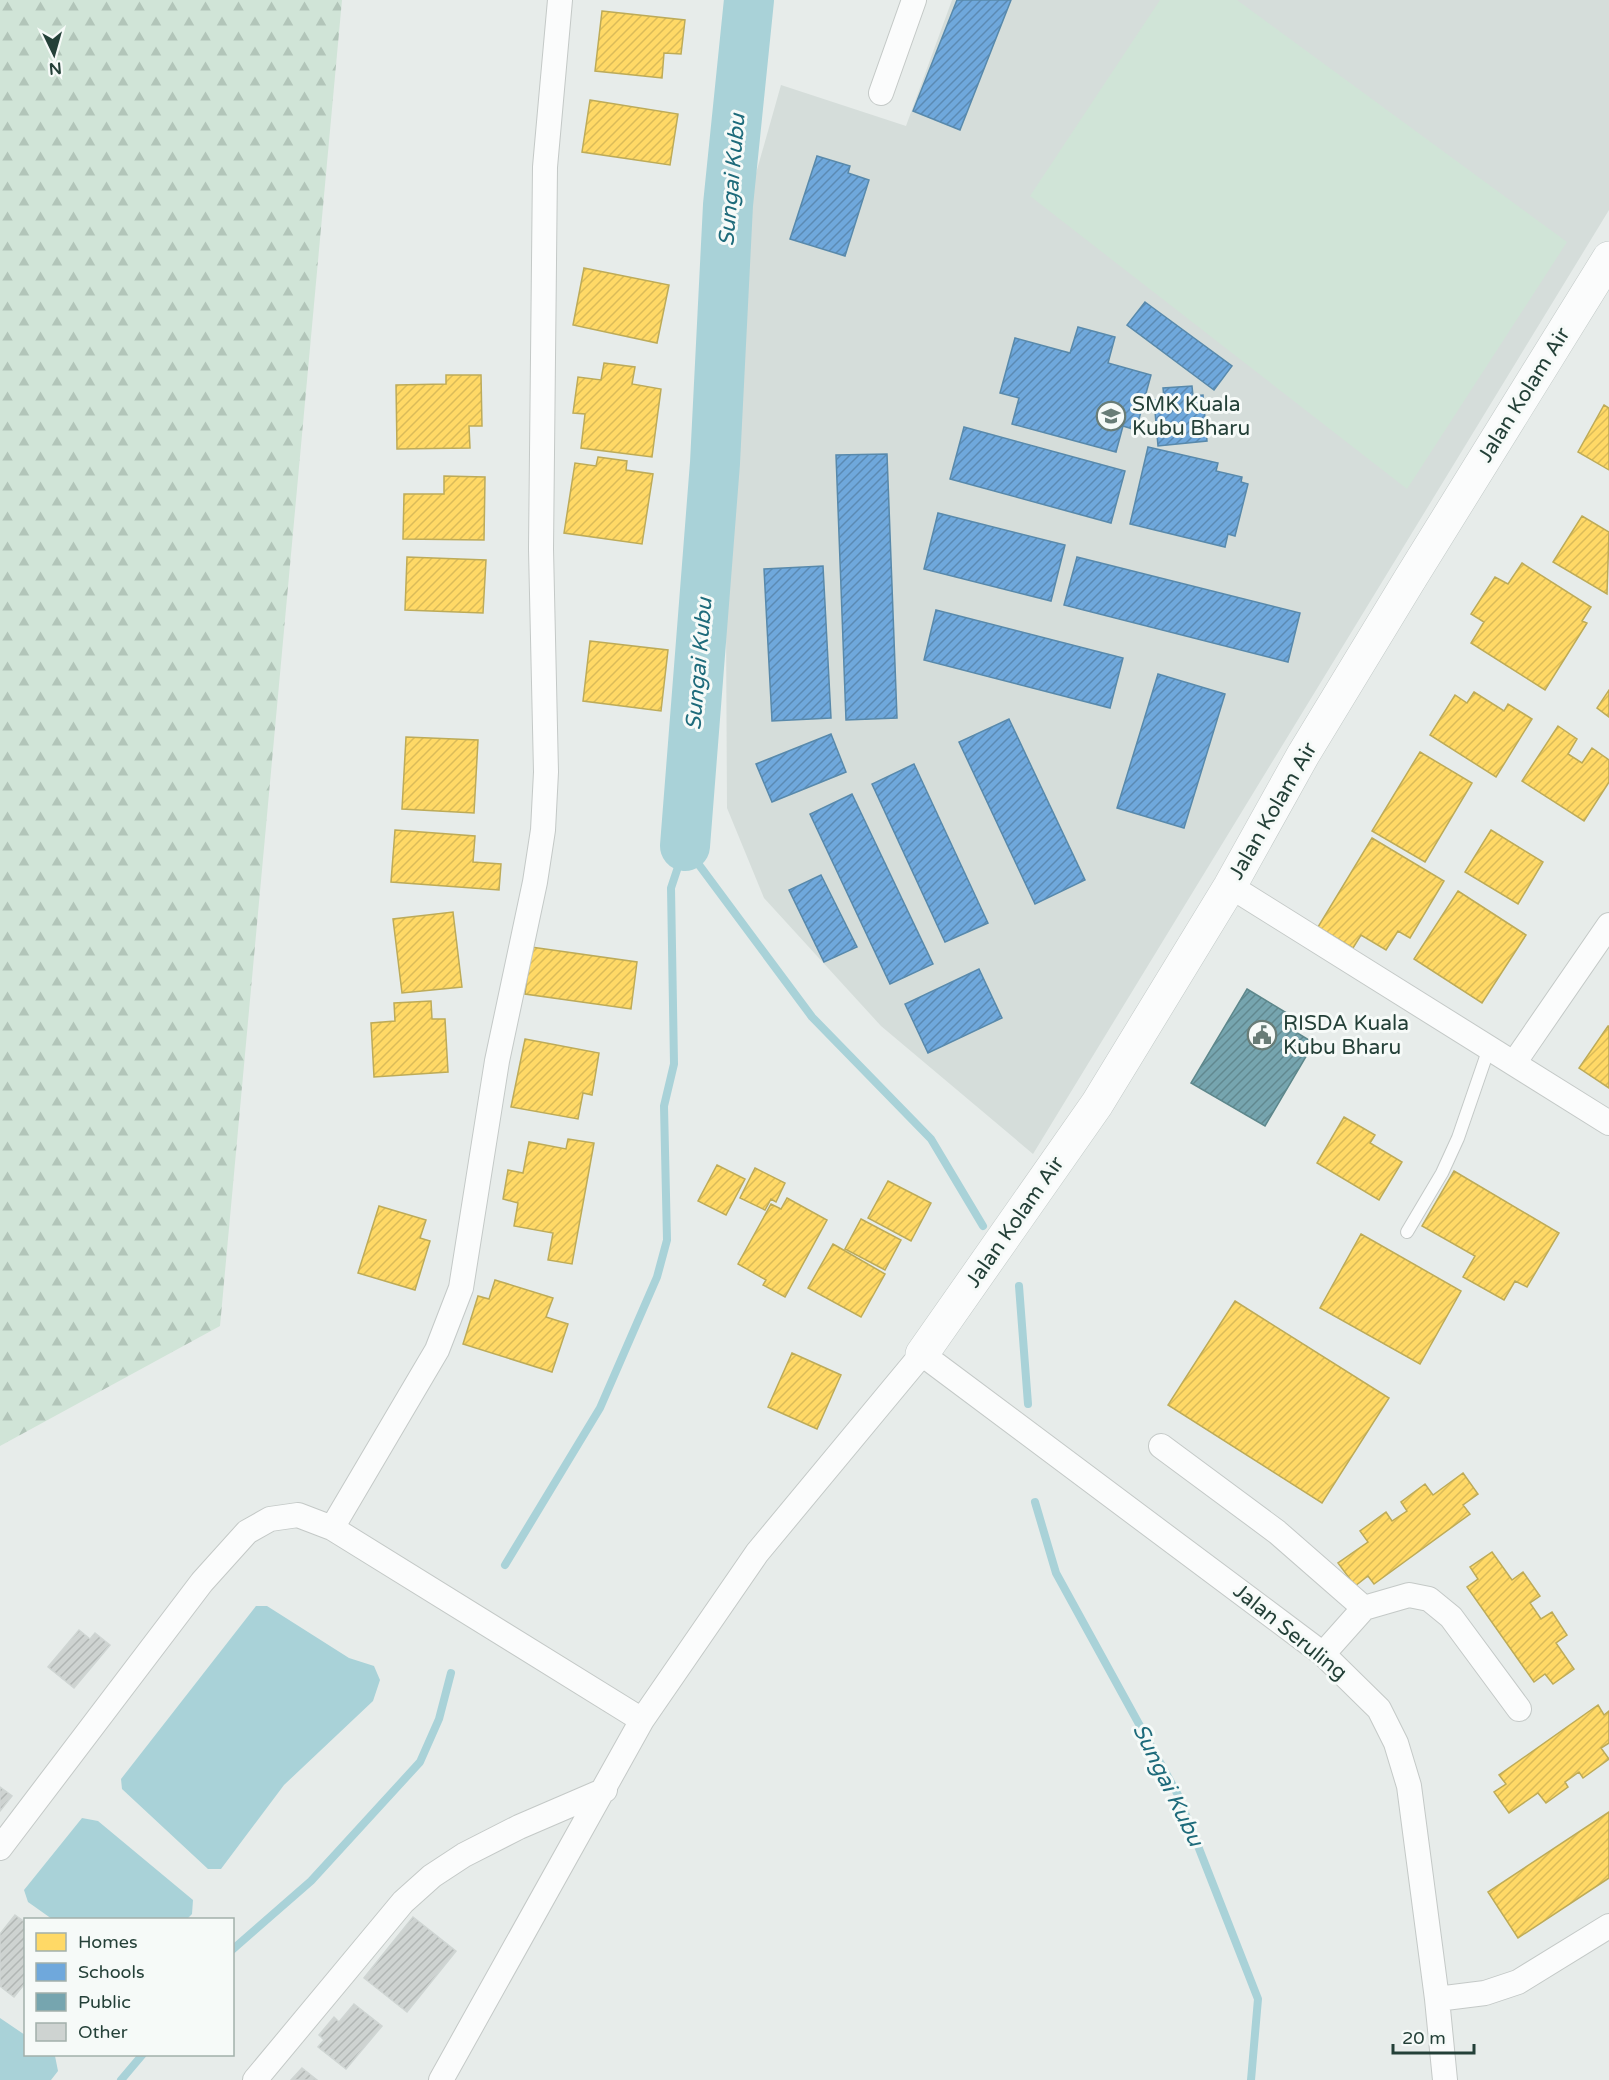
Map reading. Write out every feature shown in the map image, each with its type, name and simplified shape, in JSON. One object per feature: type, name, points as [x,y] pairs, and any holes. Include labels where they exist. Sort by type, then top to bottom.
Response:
[{"type":"street","points":[[332,1528],[437,1350],[461,1288],[497,1061],[537,872],[543,830],[546,772],[541,549],[545,167],[560,0]]},
{"type":"street","points":[[881,93],[914,0]]},
{"type":"street","name":"Jalan Kolam Air","points":[[922,1354],[1097,1104],[1230,886],[1304,755],[1410,579],[1609,258]]},
{"type":"street","points":[[1230,886],[1609,1124]]},
{"type":"street","points":[[1514,1063],[1609,925]]},
{"type":"street","points":[[441,2080],[605,1790],[642,1720],[757,1553],[922,1354]]},
{"type":"street","name":"Jalan Seruling","points":[[922,1354],[1323,1654],[1379,1708],[1396,1743],[1409,1786],[1437,1999],[1444,2080]]},
{"type":"street","points":[[1161,1446],[1277,1532],[1364,1608]]},
{"type":"street","points":[[0,1848],[202,1582],[247,1532],[270,1518],[298,1515],[332,1528],[642,1720]]},
{"type":"street","points":[[1323,1654],[1364,1608],[1409,1594],[1429,1599],[1451,1617],[1519,1709]]},
{"type":"street","points":[[255,2080],[403,1902],[432,1876],[464,1855],[519,1827],[605,1790]]},
{"type":"street","points":[[1437,1999],[1485,1993],[1518,1982],[1609,1926]]},
{"type":"lane","points":[[1407,1232],[1442,1173],[1458,1138],[1489,1048]]},
{"type":"shaded area","name":"SMK Kuala Kubu Bharu","points":[[952,0],[1609,0],[1609,210],[1033,1154],[881,1026],[764,898],[727,808],[726,622],[751,191],[781,85],[906,126]]},
{"type":"green space","points":[[0,0],[342,0],[220,1326],[0,1446]]},
{"type":"green space","points":[[1160,0],[1237,0],[1567,242],[1407,489],[1030,196]]},
{"type":"water","points":[[256,1606],[267,1606],[349,1658],[374,1666],[380,1680],[373,1701],[284,1785],[221,1869],[208,1869],[122,1789],[121,1779]]},
{"type":"water","points":[[82,1818],[98,1821],[193,1900],[192,1914],[188,1918],[51,1918],[28,1902],[24,1890]]},
{"type":"water","points":[[0,2018],[24,2034],[24,2056],[55,2056],[58,2071],[51,2080],[0,2080]]},
{"type":"building: Homes","points":[[602,11],[685,20],[681,54],[664,53],[662,78],[595,71]]},
{"type":"building: Homes","points":[[590,100],[678,114],[670,165],[582,152]]},
{"type":"building: Homes","points":[[584,268],[669,285],[657,343],[573,325]]},
{"type":"building: Homes","points":[[604,363],[635,367],[632,384],[661,389],[652,457],[581,448],[585,414],[573,413],[578,377],[601,380]]},
{"type":"building: Homes","points":[[446,375],[481,375],[482,426],[469,426],[470,448],[397,449],[396,385],[446,384]]},
{"type":"building: Homes","points":[[1604,405],[1609,408],[1609,470],[1578,452]]},
{"type":"building: Homes","points":[[598,457],[627,461],[626,470],[653,474],[642,544],[564,533],[575,463],[596,466]]},
{"type":"building: Homes","points":[[444,476],[485,477],[484,540],[403,539],[404,494],[444,494]]},
{"type":"building: Homes","points":[[1582,516],[1609,532],[1607,594],[1553,562]]},
{"type":"building: Homes","points":[[407,557],[486,560],[483,613],[405,610]]},
{"type":"building: Homes","points":[[1522,563],[1591,607],[1582,621],[1587,623],[1545,690],[1471,643],[1484,622],[1471,614],[1495,577],[1508,584]]},
{"type":"building: Homes","points":[[590,641],[668,650],[661,711],[583,701]]},
{"type":"building: Homes","points":[[1609,690],[1609,717],[1597,708]]},
{"type":"building: Homes","points":[[1474,692],[1504,711],[1508,704],[1532,719],[1496,777],[1430,735],[1455,695],[1467,703]]},
{"type":"building: Homes","points":[[1558,726],[1577,739],[1568,754],[1582,763],[1592,748],[1609,760],[1609,782],[1584,821],[1522,781]]},
{"type":"building: Homes","points":[[406,737],[478,740],[474,813],[402,809]]},
{"type":"building: Homes","points":[[1420,752],[1472,783],[1425,862],[1372,831]]},
{"type":"building: Homes","points":[[395,830],[475,836],[473,862],[501,864],[499,890],[391,882]]},
{"type":"building: Homes","points":[[1491,830],[1543,862],[1518,904],[1465,872]]},
{"type":"building: Homes","points":[[1372,838],[1444,881],[1410,938],[1398,931],[1386,950],[1361,935],[1353,948],[1318,927]]},
{"type":"building: Homes","points":[[1458,891],[1526,935],[1482,1003],[1414,959]]},
{"type":"building: Homes","points":[[453,912],[462,987],[402,993],[393,919]]},
{"type":"building: Homes","points":[[531,947],[637,962],[631,1009],[525,994]]},
{"type":"building: Homes","points":[[431,1001],[432,1019],[445,1019],[448,1072],[374,1077],[371,1023],[395,1021],[394,1003]]},
{"type":"building: Homes","points":[[1609,1026],[1609,1088],[1579,1068]]},
{"type":"building: Homes","points":[[525,1039],[599,1053],[592,1095],[583,1093],[578,1119],[511,1107]]},
{"type":"building: Homes","points":[[1344,1117],[1375,1135],[1370,1143],[1402,1162],[1379,1200],[1317,1163]]},
{"type":"building: Homes","points":[[568,1139],[594,1143],[572,1264],[548,1260],[553,1233],[514,1226],[518,1203],[503,1199],[508,1170],[523,1173],[529,1142],[566,1149]]},
{"type":"building: Homes","points":[[717,1165],[745,1179],[726,1215],[698,1201]]},
{"type":"building: Homes","points":[[755,1168],[785,1183],[776,1202],[771,1199],[765,1210],[740,1198]]},
{"type":"building: Homes","points":[[1454,1171],[1559,1233],[1527,1287],[1515,1281],[1504,1300],[1463,1277],[1475,1256],[1422,1226]]},
{"type":"building: Homes","points":[[888,1181],[931,1203],[911,1241],[868,1218]]},
{"type":"building: Homes","points":[[787,1198],[827,1220],[785,1297],[763,1285],[766,1280],[738,1264],[771,1204],[781,1209]]},
{"type":"building: Homes","points":[[379,1206],[426,1220],[420,1238],[430,1241],[415,1290],[358,1273]]},
{"type":"building: Homes","points":[[861,1219],[901,1240],[885,1270],[845,1249]]},
{"type":"building: Homes","points":[[1361,1234],[1461,1291],[1420,1364],[1320,1308]]},
{"type":"building: Homes","points":[[833,1244],[885,1274],[861,1317],[808,1288]]},
{"type":"building: Homes","points":[[495,1280],[553,1298],[546,1317],[568,1324],[552,1372],[463,1344],[478,1296],[489,1299]]},
{"type":"building: Homes","points":[[1235,1301],[1389,1398],[1322,1503],[1168,1405]]},
{"type":"building: Homes","points":[[792,1353],[841,1375],[817,1429],[768,1407]]},
{"type":"building: Homes","points":[[1463,1473],[1478,1494],[1463,1505],[1470,1514],[1374,1584],[1368,1576],[1355,1586],[1338,1563],[1368,1542],[1360,1531],[1386,1512],[1392,1521],[1407,1511],[1401,1502],[1425,1484],[1433,1495]]},
{"type":"building: Homes","points":[[1492,1552],[1512,1580],[1523,1572],[1540,1596],[1530,1603],[1541,1619],[1552,1612],[1567,1635],[1556,1643],[1574,1669],[1553,1684],[1545,1674],[1534,1682],[1467,1587],[1478,1579],[1470,1567]]},
{"type":"building: Homes","points":[[1598,1705],[1604,1715],[1609,1711],[1609,1743],[1601,1748],[1609,1759],[1583,1778],[1579,1772],[1565,1782],[1568,1787],[1546,1803],[1538,1793],[1509,1813],[1494,1792],[1506,1784],[1499,1775]]},
{"type":"building: Homes","points":[[1609,1812],[1609,1878],[1518,1938],[1488,1892]]},
{"type":"building: Schools","points":[[957,0],[1011,0],[960,130],[913,111]]},
{"type":"building: Schools","points":[[817,156],[850,166],[848,173],[869,180],[845,256],[790,239]]},
{"type":"building: Schools","points":[[1145,302],[1232,366],[1214,390],[1127,325]]},
{"type":"building: Schools","points":[[1078,327],[1115,337],[1108,363],[1151,375],[1136,430],[1123,426],[1116,452],[1012,424],[1019,398],[1000,393],[1015,338],[1070,353]]},
{"type":"building: Schools","points":[[1192,386],[1193,396],[1203,395],[1207,441],[1158,446],[1154,400],[1164,399],[1163,388]]},
{"type":"building: Schools","points":[[964,427],[1125,471],[1111,523],[950,479]]},
{"type":"building: Schools","points":[[1148,447],[1218,463],[1216,471],[1242,477],[1241,482],[1248,484],[1235,536],[1228,534],[1225,547],[1130,524]]},
{"type":"building: Schools","points":[[887,454],[897,718],[846,720],[836,455]]},
{"type":"building: Schools","points":[[938,513],[1065,545],[1051,601],[924,569]]},
{"type":"building: Schools","points":[[1077,557],[1300,613],[1288,662],[1064,605]]},
{"type":"building: Schools","points":[[823,566],[831,718],[772,721],[764,569]]},
{"type":"building: Schools","points":[[936,610],[1123,658],[1110,708],[924,660]]},
{"type":"building: Schools","points":[[1158,674],[1225,694],[1184,828],[1117,808]]},
{"type":"building: Schools","points":[[1009,719],[1085,880],[1035,904],[959,742]]},
{"type":"building: Schools","points":[[831,734],[846,772],[772,802],[756,764]]},
{"type":"building: Schools","points":[[914,764],[988,923],[945,942],[872,784]]},
{"type":"building: Schools","points":[[852,794],[933,964],[890,984],[810,814]]},
{"type":"building: Schools","points":[[821,875],[857,947],[824,962],[789,890]]},
{"type":"building: Schools","points":[[979,969],[1002,1018],[928,1053],[905,1004]]},
{"type":"building: Public","points":[[1247,989],[1295,1018],[1289,1028],[1314,1043],[1265,1126],[1191,1083]]},
{"type":"building: Other","points":[[79,1630],[90,1639],[95,1633],[110,1645],[74,1688],[48,1667]]},
{"type":"building: Other","points":[[0,1787],[12,1796],[0,1811]]},
{"type":"building: Other","points":[[15,1915],[24,1922],[24,1984],[14,1997],[0,1986],[0,1934]]},
{"type":"building: Other","points":[[413,1917],[456,1951],[407,2012],[364,1978]]},
{"type":"building: Other","points":[[354,2004],[382,2026],[346,2069],[318,2047],[324,2040],[319,2035],[334,2017],[339,2022]]},
{"type":"building: Other","points":[[302,2068],[317,2080],[291,2080]]},
{"type":"waterway","name":"Sungai Kubu","points":[[685,846],[715,463],[728,205],[749,0]]},
{"type":"waterway","name":"Sungai Kubu","points":[[685,846],[812,1017],[931,1139],[983,1226]]},
{"type":"waterway","points":[[505,1565],[600,1408],[657,1277],[667,1240],[664,1106],[674,1064],[671,888],[685,846]]},
{"type":"waterway","name":"Sungai Kubu","points":[[1019,1286],[1028,1404]]},
{"type":"waterway","name":"Sungai Kubu","points":[[1035,1502],[1056,1573],[1178,1795],[1258,1999],[1251,2080]]},
{"type":"waterway","points":[[234,1948],[311,1881],[420,1762],[439,1719],[451,1673]]},
{"type":"waterway","points":[[121,2080],[141,2056]]},
{"type":"place","name":"SMK Kuala Kubu Bharu","points":[[1111,416]]},
{"type":"place","name":"RISDA Kuala Kubu Bharu","points":[[1262,1035]]}]
